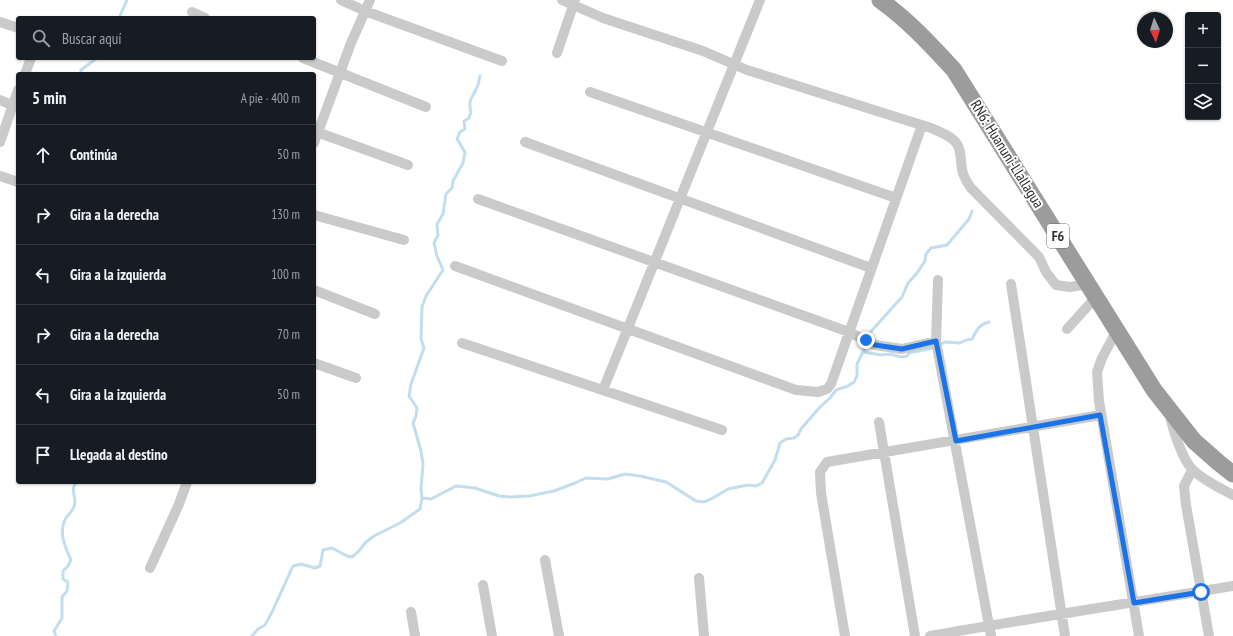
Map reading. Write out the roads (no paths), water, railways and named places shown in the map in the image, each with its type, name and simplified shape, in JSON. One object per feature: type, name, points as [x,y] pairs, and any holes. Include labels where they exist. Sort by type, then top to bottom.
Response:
[{"type":"highway","name":"RN6: Huanuni-Llallagua","points":[[880,0],[927,40],[954,70],[1154,390],[1194,441],[1233,474]]},
{"type":"street","points":[[341,0],[365,11],[502,61]]},
{"type":"street","points":[[370,0],[316,132],[408,165]]},
{"type":"street","points":[[562,0],[574,2],[604,18],[703,51],[747,70],[922,125],[946,135],[957,144],[961,154],[965,180],[1039,257],[1046,272],[1056,285],[1092,290],[1067,329]]},
{"type":"street","points":[[603,390],[760,0]]},
{"type":"street","points":[[557,53],[574,2]]},
{"type":"street","points":[[192,12],[201,16]]},
{"type":"street","points":[[0,22],[16,27]]},
{"type":"street","points":[[25,72],[30,60]]},
{"type":"street","points":[[308,60],[426,107]]},
{"type":"street","points":[[590,92],[896,198]]},
{"type":"street","points":[[0,142],[16,95]]},
{"type":"street","points":[[0,100],[12,105]]},
{"type":"street","points":[[455,266],[796,390],[818,392],[827,389],[831,384],[922,125]]},
{"type":"street","points":[[525,142],[871,268]]},
{"type":"street","points":[[0,176],[16,181]]},
{"type":"street","points":[[478,199],[849,332],[875,345],[902,349],[936,341]]},
{"type":"street","points":[[316,216],[404,240]]},
{"type":"street","points":[[938,280],[936,341],[956,441],[991,636]]},
{"type":"street","points":[[1011,284],[1065,636]]},
{"type":"street","points":[[316,291],[375,314]]},
{"type":"street","points":[[1117,330],[1102,358],[1097,372],[1100,415],[1139,636]]},
{"type":"street","points":[[462,342],[722,430]]},
{"type":"street","points":[[316,364],[356,378]]},
{"type":"street","points":[[1168,408],[1173,432],[1192,470],[1209,482],[1233,495]]},
{"type":"street","points":[[845,636],[821,493],[820,472],[827,462],[1100,415]]},
{"type":"street","points":[[879,422],[915,636]]},
{"type":"street","points":[[1192,470],[1184,486],[1208,636]]},
{"type":"street","points":[[150,568],[179,504],[186,484]]},
{"type":"street","points":[[546,560],[558,636]]},
{"type":"street","points":[[699,578],[704,636]]},
{"type":"street","points":[[483,585],[492,636]]},
{"type":"street","points":[[930,636],[1061,613],[1134,603],[1233,586]]},
{"type":"street","points":[[411,612],[415,636]]},
{"type":"waterway","points":[[120,16],[127,0]]},
{"type":"waterway","points":[[81,72],[81,70],[94,60]]},
{"type":"waterway","points":[[252,636],[258,629],[265,625],[293,566],[301,564],[315,568],[320,566],[323,550],[332,548],[352,557],[374,536],[400,523],[420,509],[422,498],[421,489],[423,464],[413,423],[417,408],[409,396],[411,384],[424,348],[421,339],[422,307],[426,296],[443,270],[437,256],[434,243],[438,235],[437,224],[443,214],[446,194],[452,188],[453,181],[463,163],[465,152],[457,139],[460,132],[465,129],[464,121],[469,118],[471,112],[470,101],[478,85],[480,76]]},
{"type":"waterway","points":[[422,498],[431,499],[456,486],[475,488],[499,496],[529,496],[554,491],[586,478],[608,479],[625,474],[666,482],[696,501],[704,502],[728,489],[748,485],[756,486],[762,483],[775,460],[780,443],[786,439],[794,438],[798,435],[801,429],[836,390],[848,386],[854,382],[857,376],[857,364],[865,348],[866,337],[902,297],[908,283],[925,261],[926,254],[931,248],[947,245],[969,219],[972,211]]},
{"type":"waterway","points":[[863,352],[881,355],[890,354],[901,357],[907,356],[909,353],[933,348],[945,342],[960,343],[972,339],[980,326],[989,322]]},
{"type":"waterway","points":[[56,636],[54,631],[62,618],[62,597],[67,591],[68,582],[63,579],[63,571],[71,560],[62,534],[66,518],[74,507],[75,502],[73,489],[76,484]]}]
